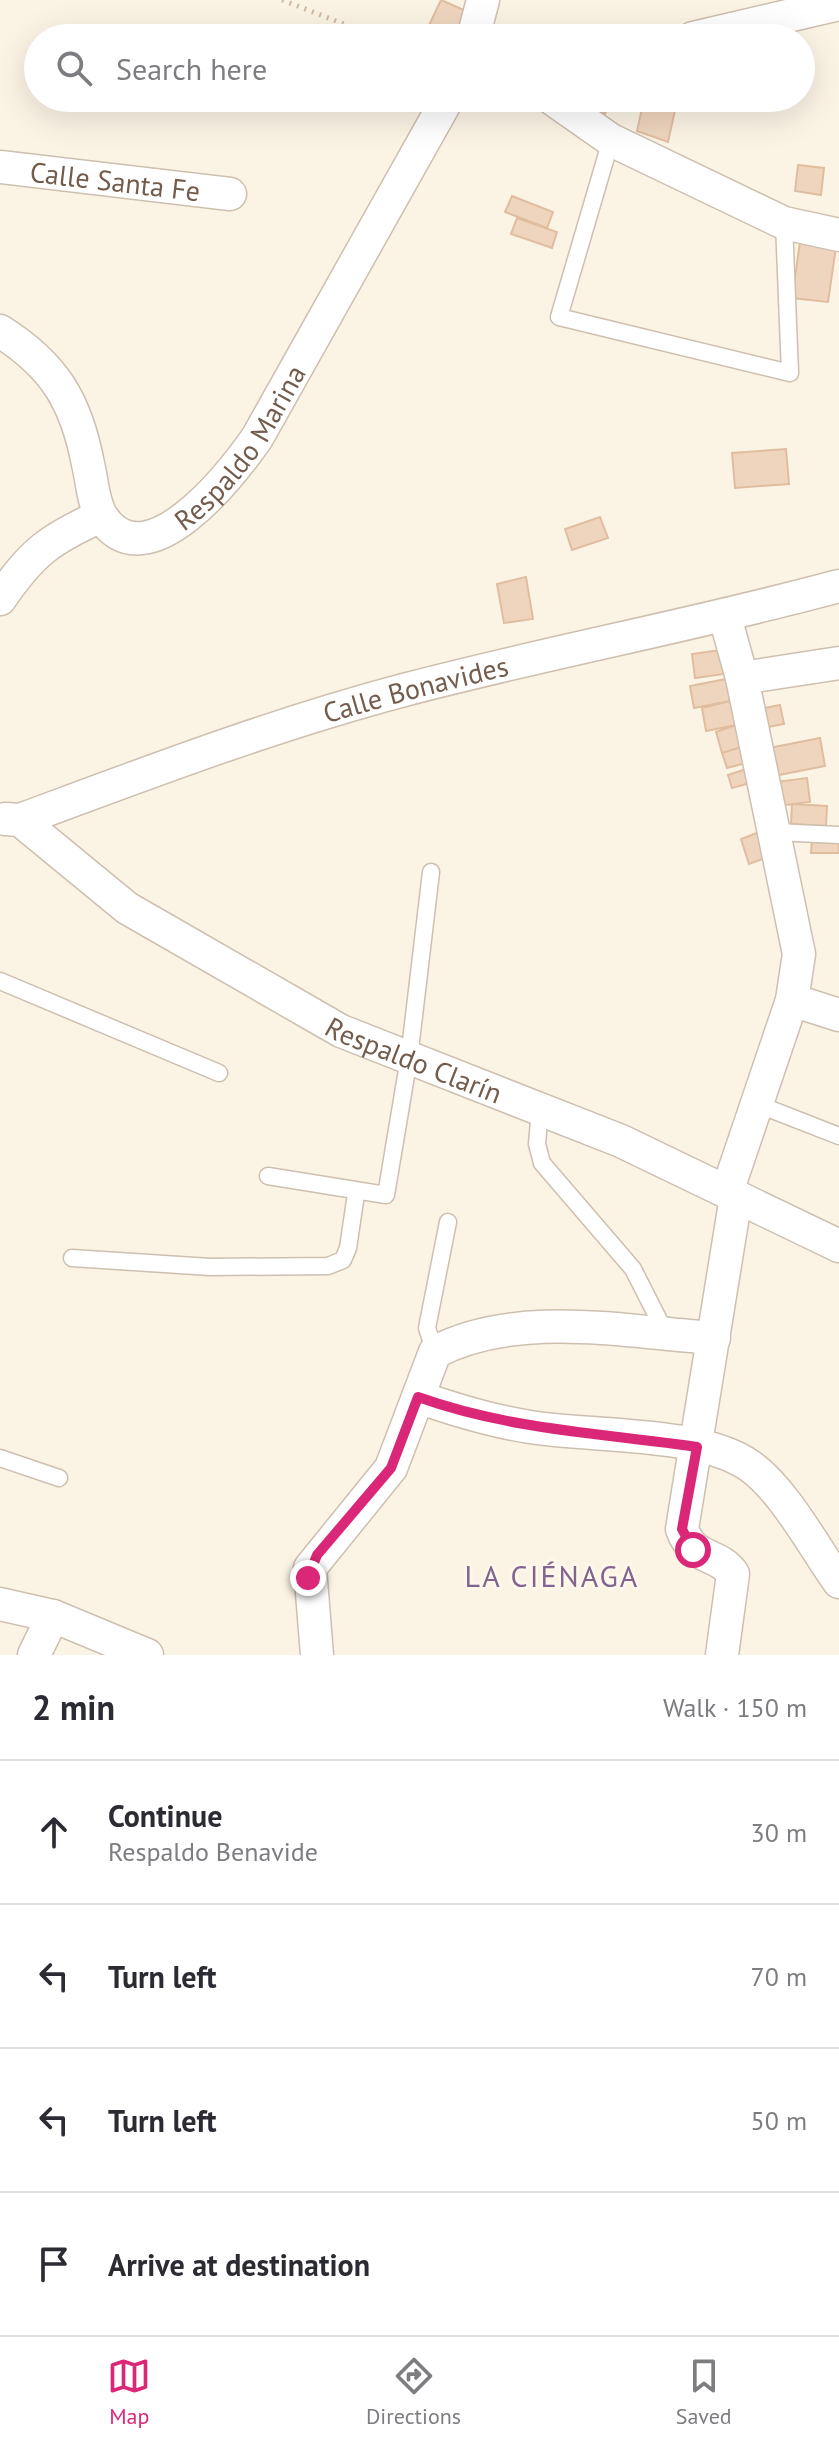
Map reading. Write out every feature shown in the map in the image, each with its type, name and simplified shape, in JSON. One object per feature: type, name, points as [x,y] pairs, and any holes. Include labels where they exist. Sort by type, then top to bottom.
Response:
[{"type":"street","points":[[477,24],[483,0]]},
{"type":"street","points":[[753,24],[839,4]]},
{"type":"street","name":"Respaldo Marina","points":[[101,516],[116,531],[134,537],[154,534],[181,523],[227,481],[257,438],[440,112]]},
{"type":"street","points":[[571,112],[611,140],[784,223],[839,235]]},
{"type":"street","name":"Calle Santa Fe","points":[[0,167],[230,194]]},
{"type":"street","points":[[0,331],[45,365],[69,399],[81,429],[101,516],[64,532],[28,559],[0,599]]},
{"type":"street","name":"Calle Bonavides","points":[[10,820],[238,738],[405,690],[725,617],[839,586]]},
{"type":"street","points":[[722,1655],[735,1583],[729,1567],[693,1550],[682,1529],[714,1338],[732,1194],[757,1104],[792,1000],[799,954],[742,678],[725,617]]},
{"type":"street","points":[[742,678],[839,663]]},
{"type":"street","name":"Respaldo Clarín","points":[[10,820],[127,908],[341,1031],[621,1141],[839,1246]]},
{"type":"street","points":[[792,1000],[839,1015]]},
{"type":"street","points":[[317,1655],[310,1568],[391,1468],[435,1352],[457,1341],[521,1329],[714,1338]]},
{"type":"street","points":[[418,1397],[473,1417],[532,1428],[730,1453],[753,1468],[771,1487],[839,1582]]},
{"type":"street","points":[[0,1604],[53,1616],[147,1655]]},
{"type":"street","points":[[34,1655],[53,1616]]},
{"type":"lane","points":[[611,140],[559,317],[790,373],[784,223]]},
{"type":"lane","points":[[774,832],[839,835]]},
{"type":"lane","points":[[268,1176],[379,1197],[388,1191],[409,1058],[431,872]]},
{"type":"lane","points":[[0,981],[219,1073]]},
{"type":"lane","points":[[757,1104],[839,1136]]},
{"type":"lane","points":[[540,1109],[537,1144],[542,1163],[633,1269],[666,1335]]},
{"type":"lane","points":[[72,1258],[210,1267],[328,1266],[343,1260],[348,1248],[356,1194]]},
{"type":"lane","points":[[435,1352],[427,1328],[448,1222]]},
{"type":"lane","points":[[0,1458],[59,1478]]},
{"type":"path","points":[[282,0],[344,24]]},
{"type":"building","points":[[441,0],[471,13],[466,24],[430,24]]},
{"type":"building","points":[[641,112],[675,112],[668,142],[637,131]]},
{"type":"building","points":[[798,165],[824,168],[821,195],[795,191]]},
{"type":"building","points":[[512,196],[553,212],[547,228],[505,212]]},
{"type":"building","points":[[517,218],[557,232],[552,248],[511,234]]},
{"type":"building","points":[[800,242],[836,247],[828,302],[792,298]]},
{"type":"building","points":[[786,449],[789,484],[735,488],[732,453]]},
{"type":"building","points":[[600,517],[608,538],[572,550],[565,529]]},
{"type":"building","points":[[526,577],[533,619],[504,623],[497,584]]},
{"type":"building","points":[[721,650],[724,674],[695,678],[692,654]]},
{"type":"building","points":[[726,679],[730,701],[694,708],[690,686]]},
{"type":"building","points":[[730,701],[736,725],[706,731],[702,708]]},
{"type":"building","points":[[780,705],[784,724],[763,728],[760,709]]},
{"type":"building","points":[[736,725],[748,745],[722,753],[716,732]]},
{"type":"building","points":[[820,738],[825,766],[774,776],[769,748]]},
{"type":"building","points":[[748,745],[753,761],[727,768],[722,753]]},
{"type":"building","points":[[752,767],[757,781],[732,788],[728,775]]},
{"type":"building","points":[[807,778],[810,802],[778,806],[775,782]]},
{"type":"building","points":[[792,804],[827,806],[826,826],[791,824]]},
{"type":"building","points":[[762,831],[771,856],[749,864],[741,839]]},
{"type":"building","points":[[812,840],[839,840],[839,853],[811,853]]},
{"type":"district","name":"LA CIÉNAGA","points":[[552,1575]]},
{"type":"route","points":[[308,1578],[317,1555],[391,1468],[418,1397],[473,1417],[532,1428],[616,1435],[697,1447],[682,1529],[693,1550]]}]
